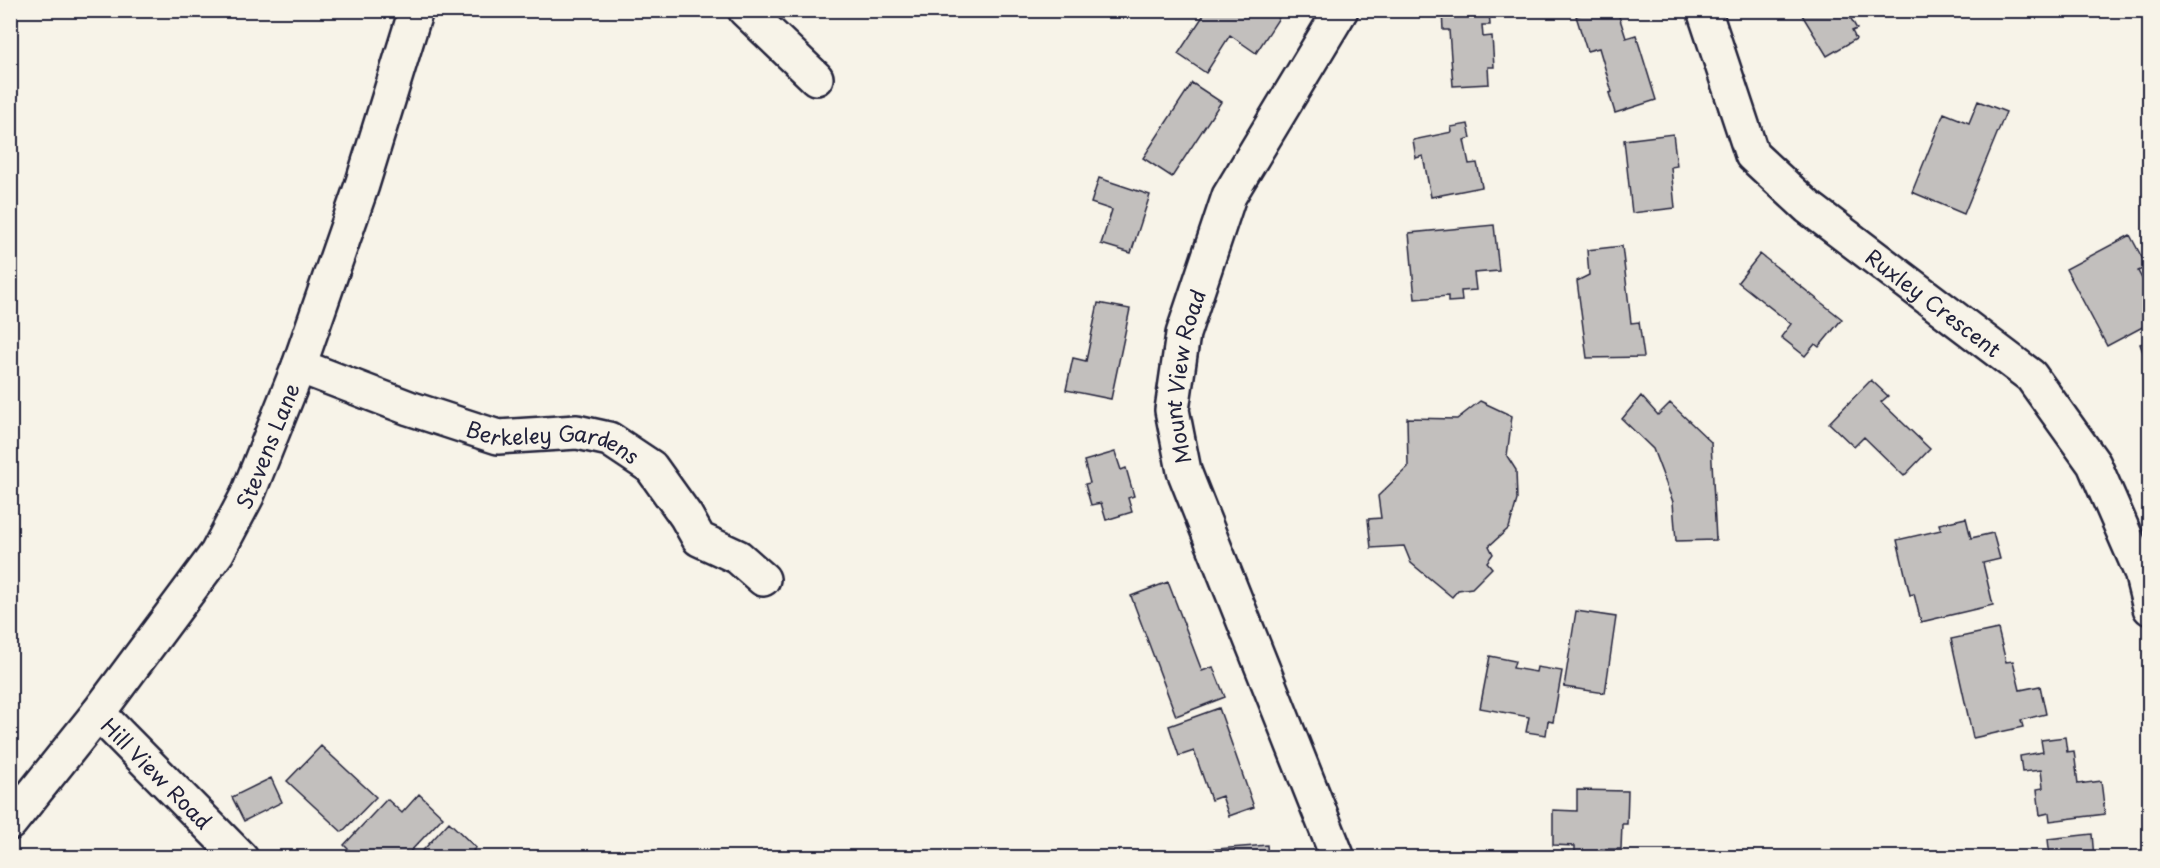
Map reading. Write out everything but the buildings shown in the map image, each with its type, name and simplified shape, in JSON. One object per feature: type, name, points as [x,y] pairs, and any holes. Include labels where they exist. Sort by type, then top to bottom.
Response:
[{"type":"street","name":"Stevens Lane","points":[[10,823],[98,713],[217,553],[247,496],[299,366],[362,184],[416,10]]},
{"type":"street","points":[[745,10],[816,78]]},
{"type":"street","name":"Mount View Road","points":[[1338,858],[1184,471],[1172,410],[1183,334],[1229,196],[1341,10]]},
{"type":"street","name":"Ruxley Crescent","points":[[1704,10],[1752,155],[1808,207],[2031,376],[2094,464],[2141,572],[2150,608]]},
{"type":"street","name":"Berkeley Gardens","points":[[299,366],[409,408],[498,437],[577,432],[609,439],[651,467],[686,516],[699,539],[738,556],[764,579]]},
{"type":"street","name":"Hill View Road","points":[[98,713],[241,858]]}]
